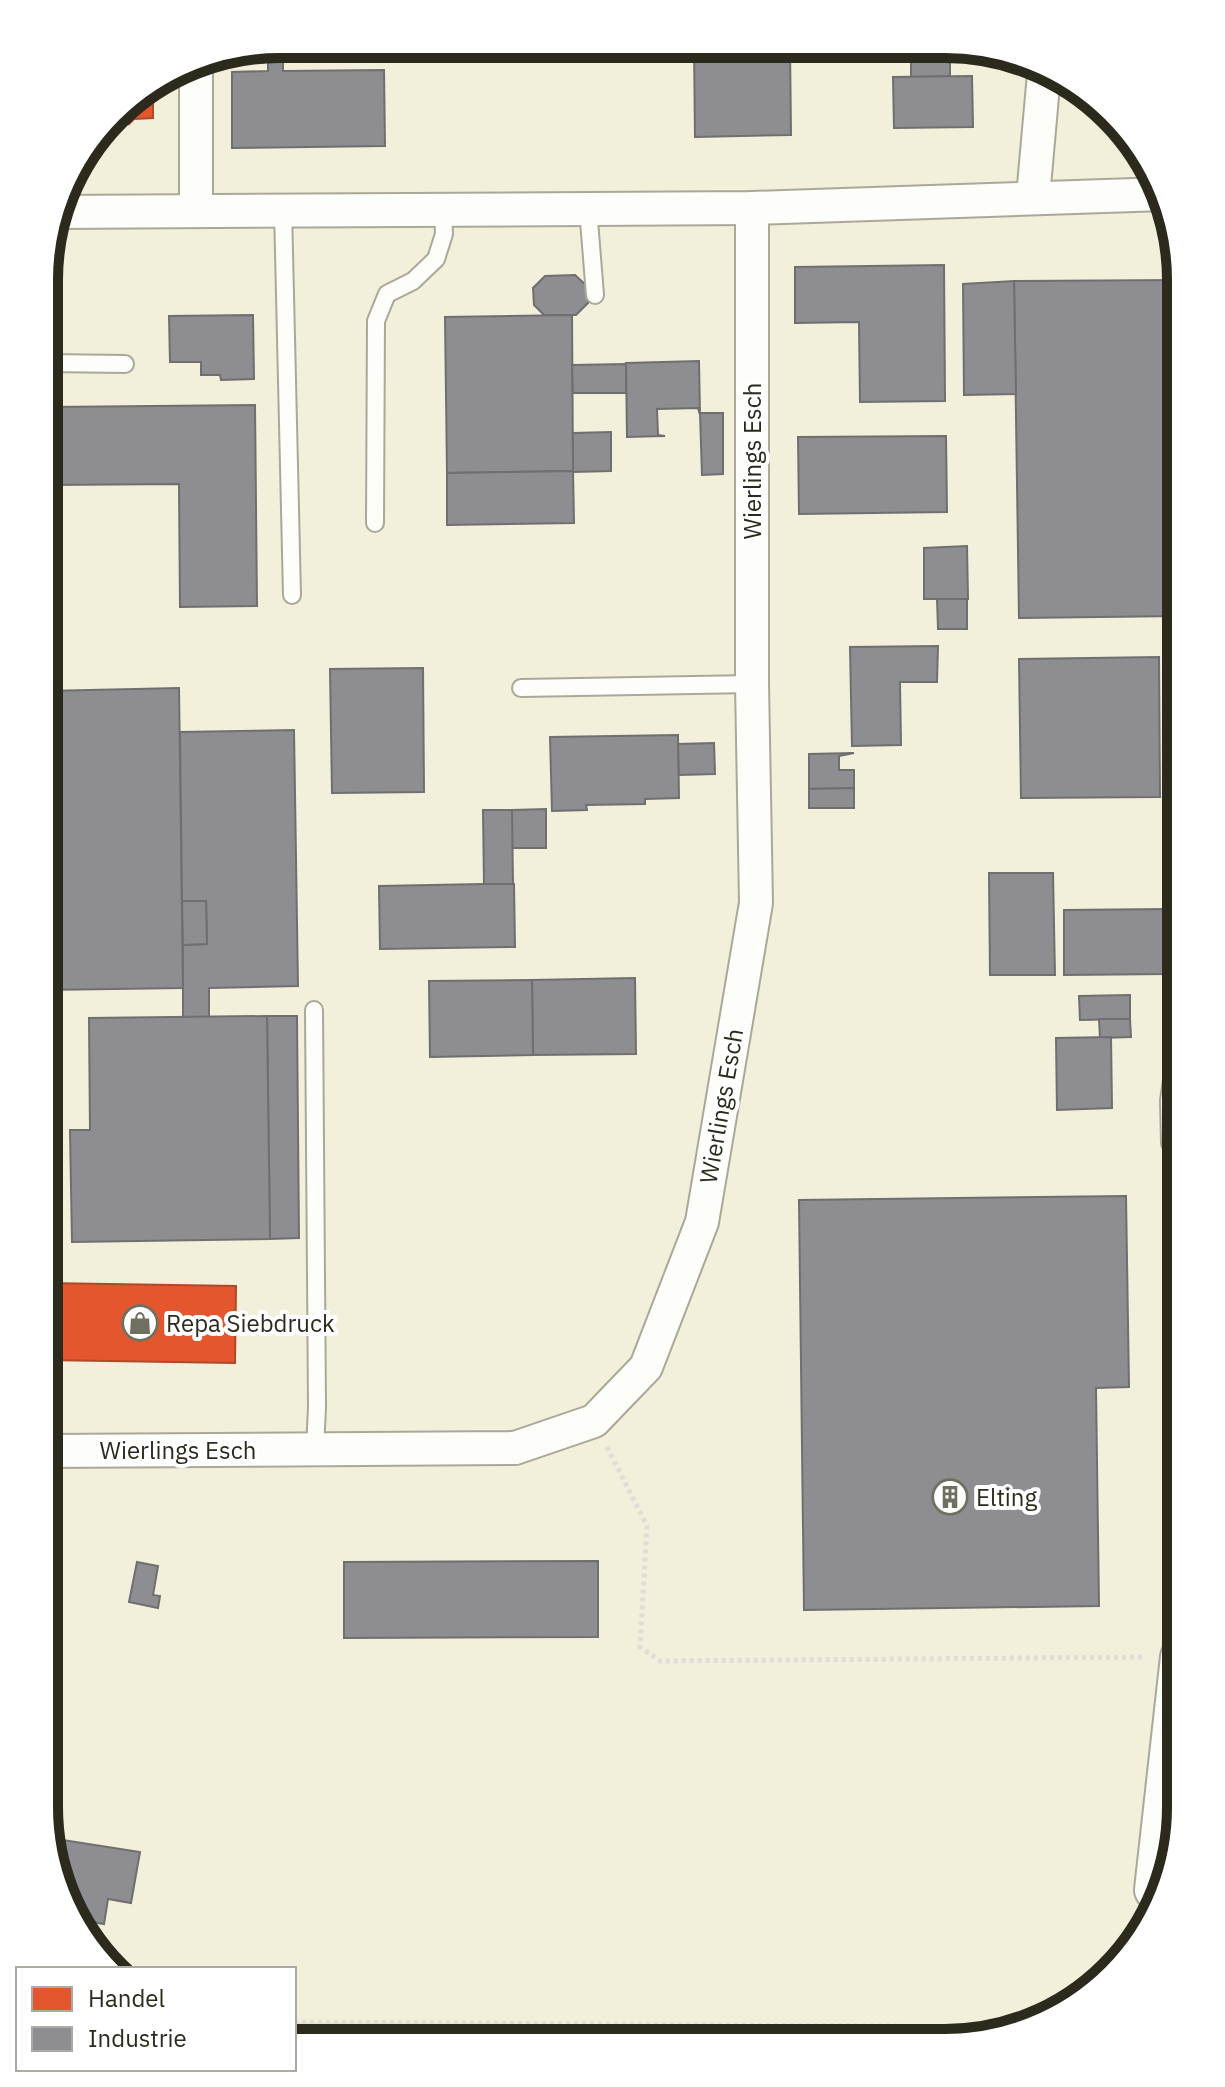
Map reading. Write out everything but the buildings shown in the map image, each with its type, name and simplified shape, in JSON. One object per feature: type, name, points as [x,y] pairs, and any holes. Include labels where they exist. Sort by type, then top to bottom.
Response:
[{"type":"street","points":[[196,75],[196,209]]},
{"type":"street","points":[[1033,197],[1043,82]]},
{"type":"street","points":[[69,212],[752,208],[1150,194]]},
{"type":"street","name":"Wierlings Esch","points":[[58,1451],[515,1448],[594,1421],[646,1367],[702,1222],[756,903],[752,684],[752,208]]},
{"type":"street","points":[[1156,1875],[1167,1675]]},
{"type":"lane","points":[[588,208],[595,295]]},
{"type":"lane","points":[[283,209],[292,595]]},
{"type":"lane","points":[[375,523],[376,321],[387,294],[413,281],[436,259],[444,234],[443,209]]},
{"type":"lane","points":[[58,363],[125,364]]},
{"type":"lane","points":[[521,688],[752,684]]},
{"type":"lane","points":[[314,1010],[315,1449]]},
{"type":"path","points":[[594,1421],[647,1526],[640,1647],[660,1661],[1167,1657]]},
{"type":"path","points":[[296,2022],[976,2027]]},
{"type":"shaded area","points":[[296,2022],[976,2027],[296,2029]]},
{"type":"place","name":"Repa Siebdruck","points":[[140,1323]]},
{"type":"place","name":"Elting","points":[[950,1497]]}]
